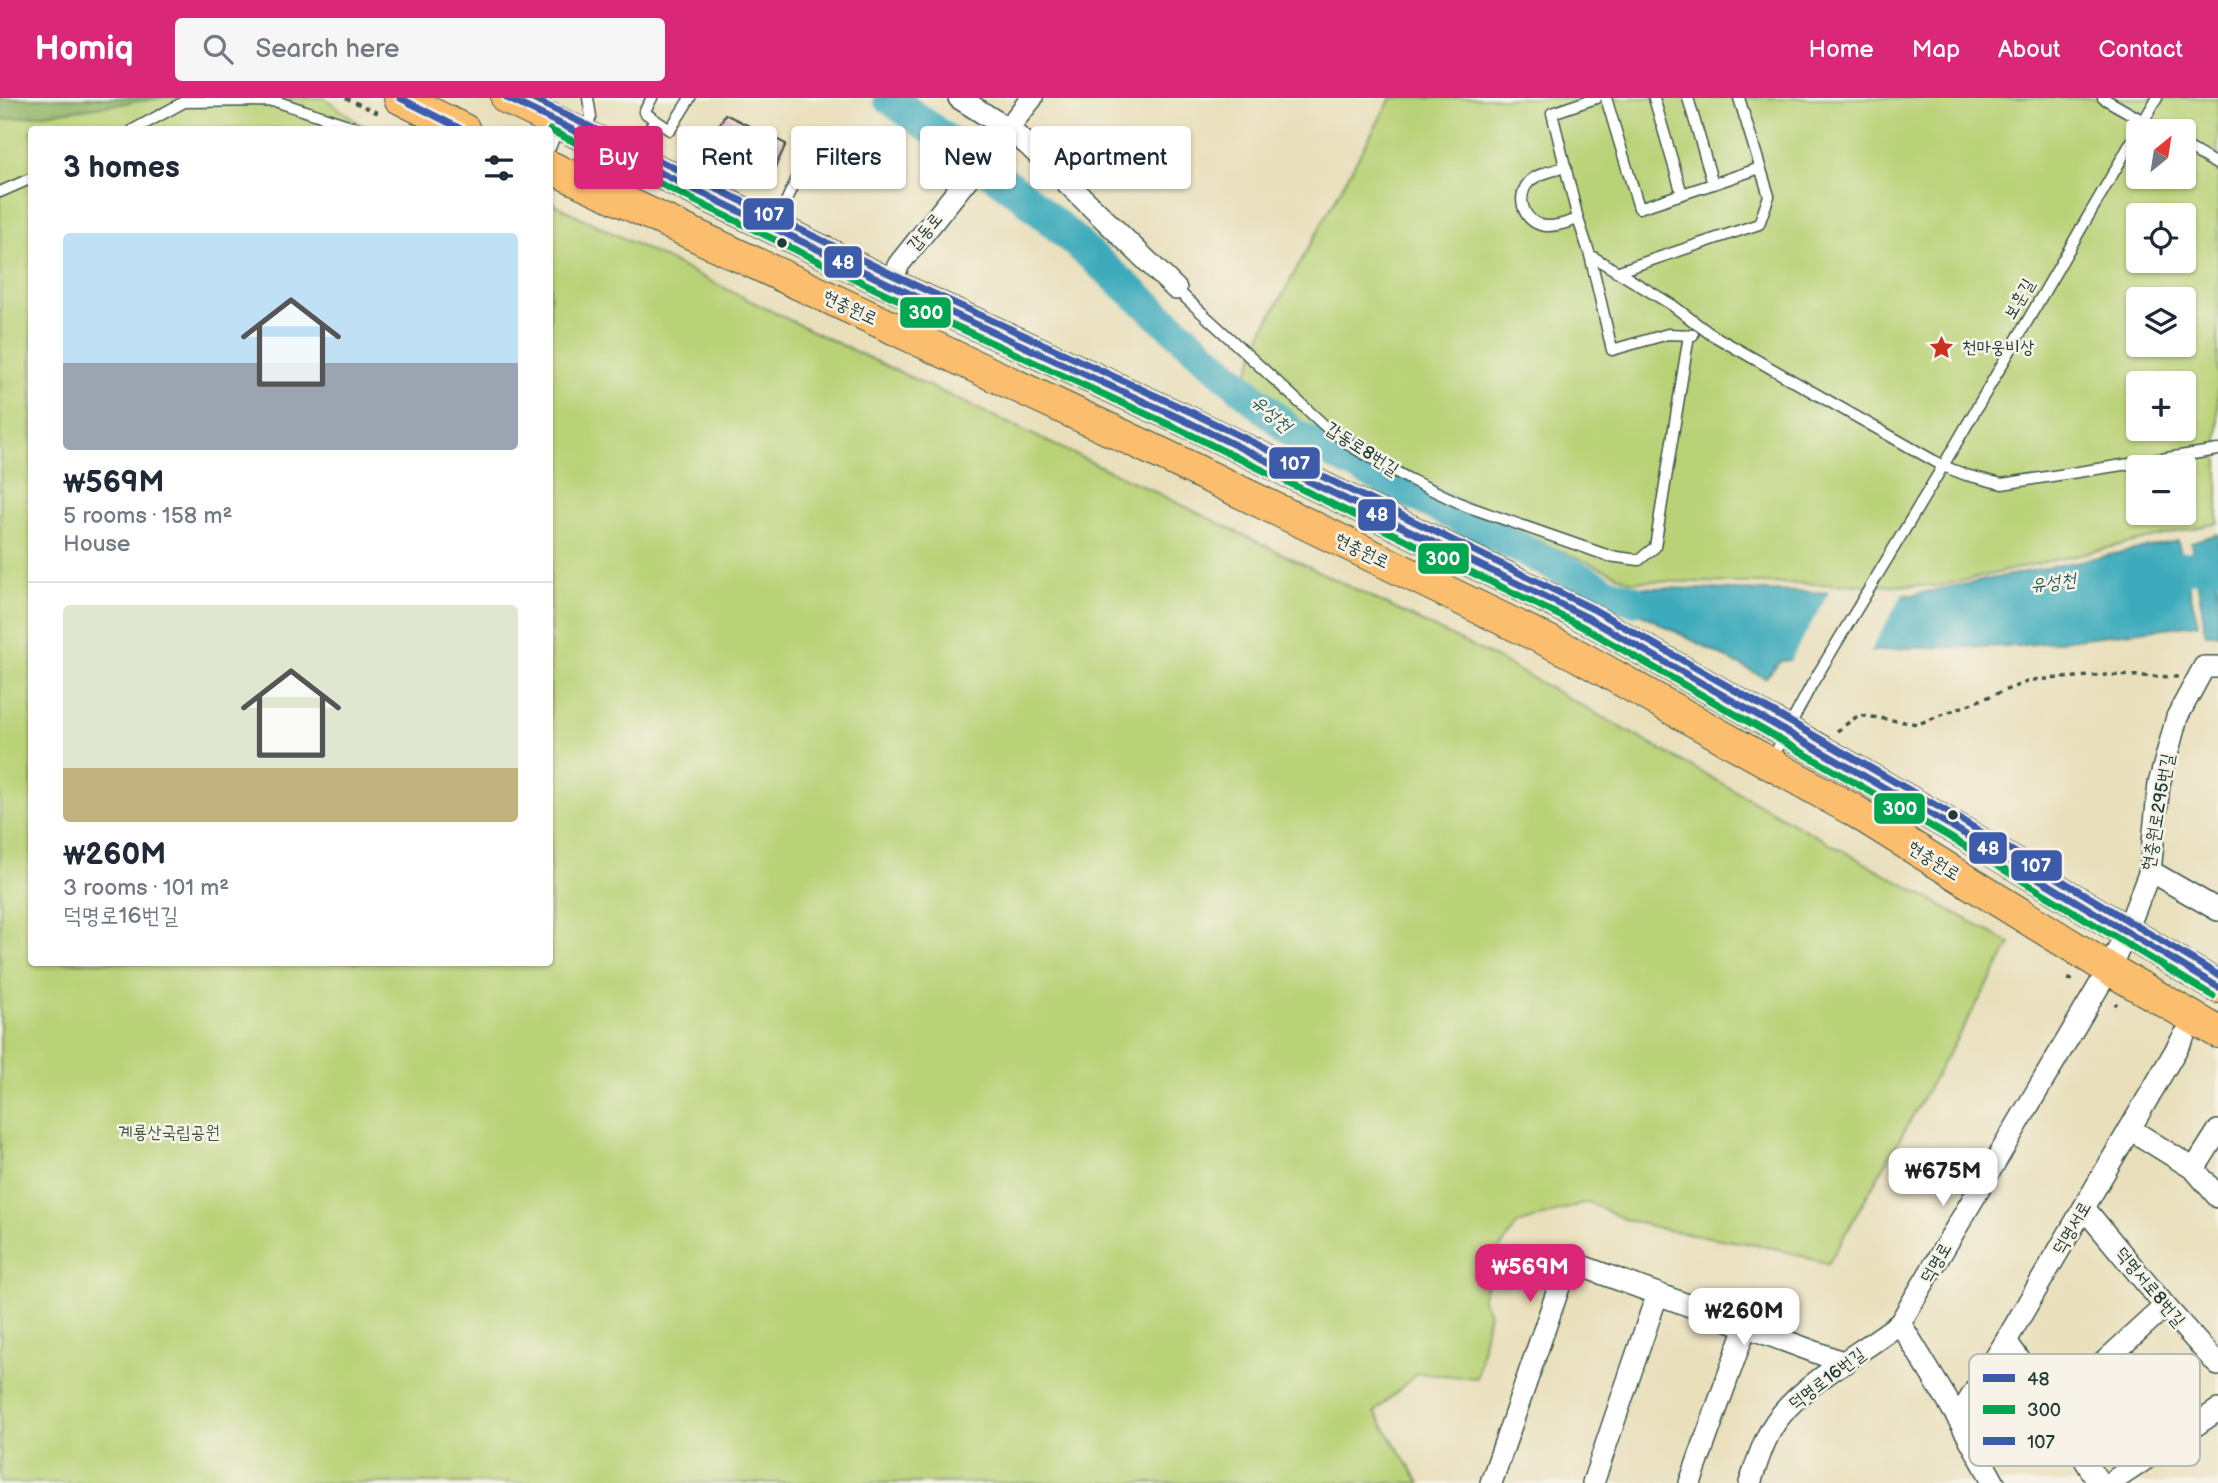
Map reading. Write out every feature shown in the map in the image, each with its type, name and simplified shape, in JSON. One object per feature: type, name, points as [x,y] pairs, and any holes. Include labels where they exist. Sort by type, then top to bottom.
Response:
[{"type":"main road","points":[[507,98],[549,126]]},
{"type":"main road","points":[[395,108],[451,126]]},
{"type":"main road","name":"현충원로","points":[[553,168],[1164,454],[1563,648],[1853,810],[2109,969],[2218,1032]]},
{"type":"main road","points":[[663,174],[889,284],[1188,422],[1588,618],[1953,827],[2218,987]]},
{"type":"street","name":"갑동로8번길","points":[[959,98],[996,126]]},
{"type":"street","points":[[1010,126],[1032,98]]},
{"type":"street","name":"갑동로8번길","points":[[1016,138],[1027,144],[1176,289]]},
{"type":"street","name":"갑동로","points":[[889,284],[899,264],[960,189]]},
{"type":"street","points":[[2197,678],[2204,667],[2218,667]]},
{"type":"street","name":"현충원로295번길","points":[[2126,933],[2150,871],[2159,784],[2177,717],[2197,678]]},
{"type":"street","points":[[2150,871],[2218,910]]},
{"type":"street","name":"덕명로","points":[[1900,1324],[2109,969],[2126,933]]},
{"type":"street","name":"덕명서로","points":[[1998,1354],[2184,1036]]},
{"type":"street","points":[[2130,1129],[2194,1170],[2218,1197]]},
{"type":"street","points":[[2194,1170],[2218,1131]]},
{"type":"street","name":"덕명서로8번길","points":[[2084,1208],[2218,1365]]},
{"type":"street","points":[[1491,1483],[1567,1261],[1846,1363]]},
{"type":"street","points":[[1592,1483],[1657,1295]]},
{"type":"street","points":[[2113,1354],[2165,1306]]},
{"type":"street","points":[[1900,1324],[1969,1438]]},
{"type":"street","name":"덕명로16번길","points":[[1750,1483],[1764,1443],[1781,1415],[1808,1389],[1900,1324]]},
{"type":"street","points":[[1690,1483],[1746,1326]]},
{"type":"street","points":[[2006,1341],[2015,1354]]},
{"type":"street","name":"덕명서로","points":[[1958,1418],[1969,1400]]},
{"type":"street","points":[[2200,1422],[2218,1410]]},
{"type":"street","points":[[1985,1466],[1994,1483]]},
{"type":"street","points":[[2089,1466],[2099,1483]]},
{"type":"street","points":[[2110,1483],[2135,1466]]},
{"type":"lane","points":[[564,136],[591,117],[588,98]]},
{"type":"lane","points":[[652,98],[643,112],[670,130],[690,98]]},
{"type":"lane","points":[[1594,98],[1552,113],[1612,350],[1668,334],[1709,333]]},
{"type":"lane","points":[[1606,98],[1639,208],[1760,168]]},
{"type":"lane","points":[[1654,98],[1682,194]]},
{"type":"lane","points":[[1688,98],[1713,184]]},
{"type":"lane","points":[[1616,272],[1759,224],[1769,196],[1739,98]]},
{"type":"lane","points":[[2103,98],[2140,119]]},
{"type":"lane","name":"보훈길","points":[[2144,119],[2157,98]]},
{"type":"lane","points":[[140,126],[184,102],[275,102],[350,126]]},
{"type":"lane","points":[[652,126],[655,121]]},
{"type":"lane","name":"보훈길","points":[[1770,763],[1812,684],[1943,466],[2126,150]]},
{"type":"lane","points":[[2196,152],[2218,165]]},
{"type":"lane","points":[[1566,167],[1536,176],[1529,182],[1522,198],[1523,207],[1527,216],[1542,226],[1551,227],[1578,219]]},
{"type":"lane","points":[[0,192],[28,180]]},
{"type":"lane","points":[[774,228],[791,189]]},
{"type":"lane","points":[[1590,255],[1672,305],[1709,333],[1943,466],[1966,475],[2002,484],[2218,450]]},
{"type":"lane","name":"갑동로8번길","points":[[1176,289],[1325,426],[1354,448],[1407,478],[1466,506],[1609,556],[1639,560],[1655,547],[1689,335]]},
{"type":"path","points":[[346,98],[395,108]]},
{"type":"path","points":[[1837,731],[1859,715],[1918,724],[2032,680],[2107,675],[2197,678]]},
{"type":"path","points":[[2068,979],[2074,981]]},
{"type":"green space","name":"계룡산국립공원","points":[[0,98],[324,98],[363,126],[28,126],[28,966],[553,966],[553,203],[818,334],[1155,492],[1494,657],[2011,944],[1828,1264],[1774,1248],[1667,1230],[1624,1219],[1588,1202],[1518,1224],[1498,1251],[1482,1299],[1489,1312],[1477,1378],[1417,1373],[1375,1412],[1420,1483],[0,1483]]},
{"type":"green space","points":[[0,98],[163,98],[0,120]]},
{"type":"green space","points":[[1391,98],[2218,98],[2218,523],[1939,586],[1631,581],[1373,469],[1244,385],[1262,332]]},
{"type":"water","points":[[2218,534],[2218,634],[2206,634],[2191,542]]},
{"type":"water","points":[[2178,541],[2198,624],[2019,646],[1906,648],[1781,661],[1765,678],[1593,589],[1601,577],[1628,587],[1912,595]]},
{"type":"pier","points":[[1831,589],[1904,592],[1868,655],[1789,663]]},
{"type":"building","points":[[725,114],[749,126],[719,126]]},
{"type":"building","points":[[777,140],[786,144],[777,163]]},
{"type":"waterway","name":"유성천","points":[[889,98],[1022,195],[1294,434],[1607,592],[1633,600]]},
{"type":"waterway","name":"유성천","points":[[2144,572],[2218,564]]},
{"type":"transit line","name":"48","points":[[400,98],[455,126]]},
{"type":"transit line","name":"48","points":[[507,98],[889,284],[1188,422],[1588,618],[1953,827],[2218,987]]},
{"type":"transit line","name":"107","points":[[531,98],[893,275],[1193,413],[1593,609],[1958,818],[2218,975]]},
{"type":"transit line","name":"300","points":[[553,131],[884,293],[1183,431],[1583,627],[1948,836],[2213,996]]},
{"type":"place","name":"천마웅비상","points":[[1942,347]]}]
